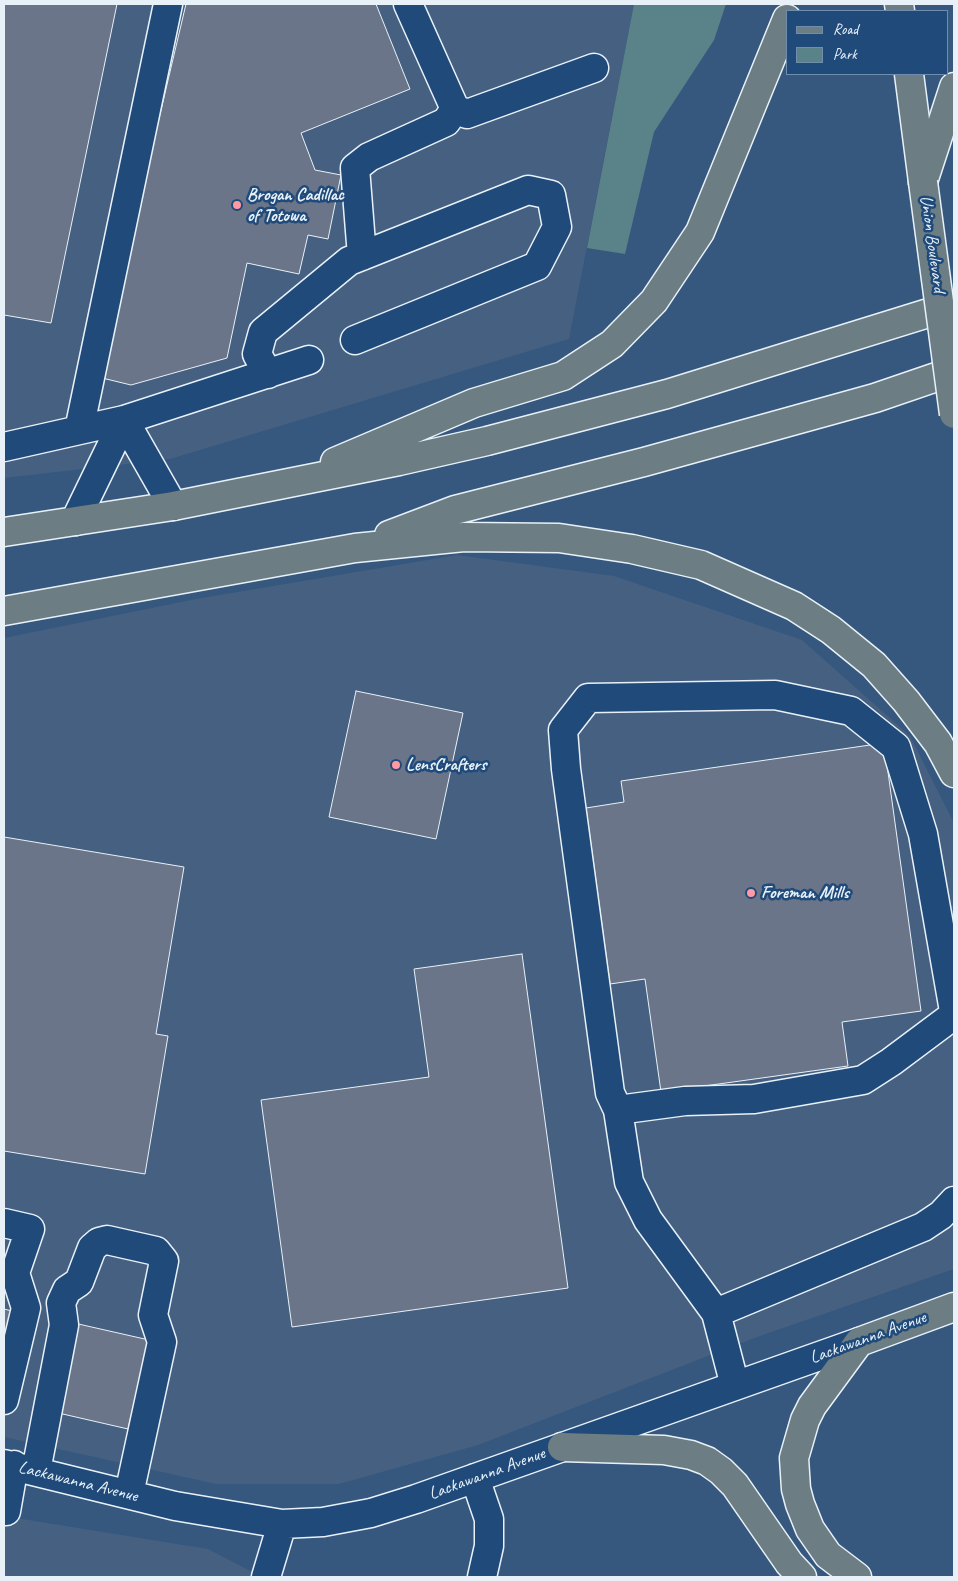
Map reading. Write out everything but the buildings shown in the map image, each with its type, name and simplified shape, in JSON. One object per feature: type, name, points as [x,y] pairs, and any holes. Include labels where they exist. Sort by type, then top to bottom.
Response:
[{"type":"main road","points":[[284,484],[474,403],[563,376],[612,344],[654,301],[700,232],[786,21]]},
{"type":"main road","name":"Union Boulevard","points":[[909,75],[954,414]]},
{"type":"main road","points":[[923,182],[954,87]]},
{"type":"main road","points":[[4,532],[173,506],[409,459],[667,394],[954,305]]},
{"type":"main road","points":[[355,548],[455,510],[653,460],[875,398],[954,371]]},
{"type":"main road","points":[[4,611],[355,548],[464,537],[559,538],[632,549],[701,566],[794,606],[853,647],[874,665],[906,701],[938,743],[954,773]]},
{"type":"main road","name":"Lackawanna Avenue","points":[[859,1342],[954,1307]]},
{"type":"main road","points":[[857,1577],[828,1555],[810,1530],[796,1489],[794,1458],[800,1434],[812,1406],[859,1342]]},
{"type":"main road","points":[[562,1447],[664,1450],[691,1455],[707,1461],[721,1471],[735,1485],[789,1563],[802,1577]]},
{"type":"street","points":[[79,430],[168,4]]},
{"type":"street","points":[[408,4],[455,109],[468,114],[594,68]]},
{"type":"street","points":[[362,256],[355,168],[370,156],[446,122],[455,109]]},
{"type":"street","points":[[268,374],[257,354],[263,332],[349,261],[528,190],[551,195],[557,227],[537,266],[355,340]]},
{"type":"street","points":[[4,447],[124,420],[309,360]]},
{"type":"street","points":[[124,420],[173,506]]},
{"type":"street","points":[[75,522],[124,420]]},
{"type":"street","points":[[618,1110],[685,1101],[754,1099],[863,1080],[891,1062],[954,1013],[924,834],[896,747],[851,711],[775,695],[588,698],[563,730],[566,769],[610,1093],[618,1110],[629,1182],[648,1220],[716,1313],[735,1386]]},
{"type":"street","points":[[716,1313],[924,1227],[941,1215],[954,1201]]},
{"type":"street","points":[[4,1223],[30,1229],[15,1274],[26,1308],[4,1400]]},
{"type":"street","points":[[6,1511],[18,1467],[64,1325],[61,1303],[67,1290],[79,1282],[92,1248],[99,1242],[107,1240],[156,1251],[164,1261],[153,1314],[162,1342],[129,1494]]},
{"type":"street","name":"Lackawanna Avenue","points":[[18,1467],[175,1506],[282,1524],[323,1522],[372,1513],[859,1342]]},
{"type":"street","points":[[475,1478],[489,1519],[489,1546],[482,1577]]},
{"type":"street","points":[[266,1577],[282,1524]]},
{"type":"shaded area","points":[[4,4],[634,4],[569,339],[170,459],[4,478]]},
{"type":"shaded area","points":[[457,555],[614,576],[802,640],[910,736],[954,823],[954,1269],[757,1337],[478,1445],[339,1484],[216,1484],[4,1437],[4,638],[196,599]]},
{"type":"shaded area","points":[[4,1516],[208,1549],[262,1577],[4,1577]]},
{"type":"green space","points":[[634,4],[726,4],[714,40],[654,132],[625,254],[587,248]]},
{"type":"place","name":"Brogan Cadillac of Totowa","points":[[237,205]]},
{"type":"place","name":"LensCrafters","points":[[396,765]]},
{"type":"place","name":"Foreman Mills","points":[[751,893]]}]
